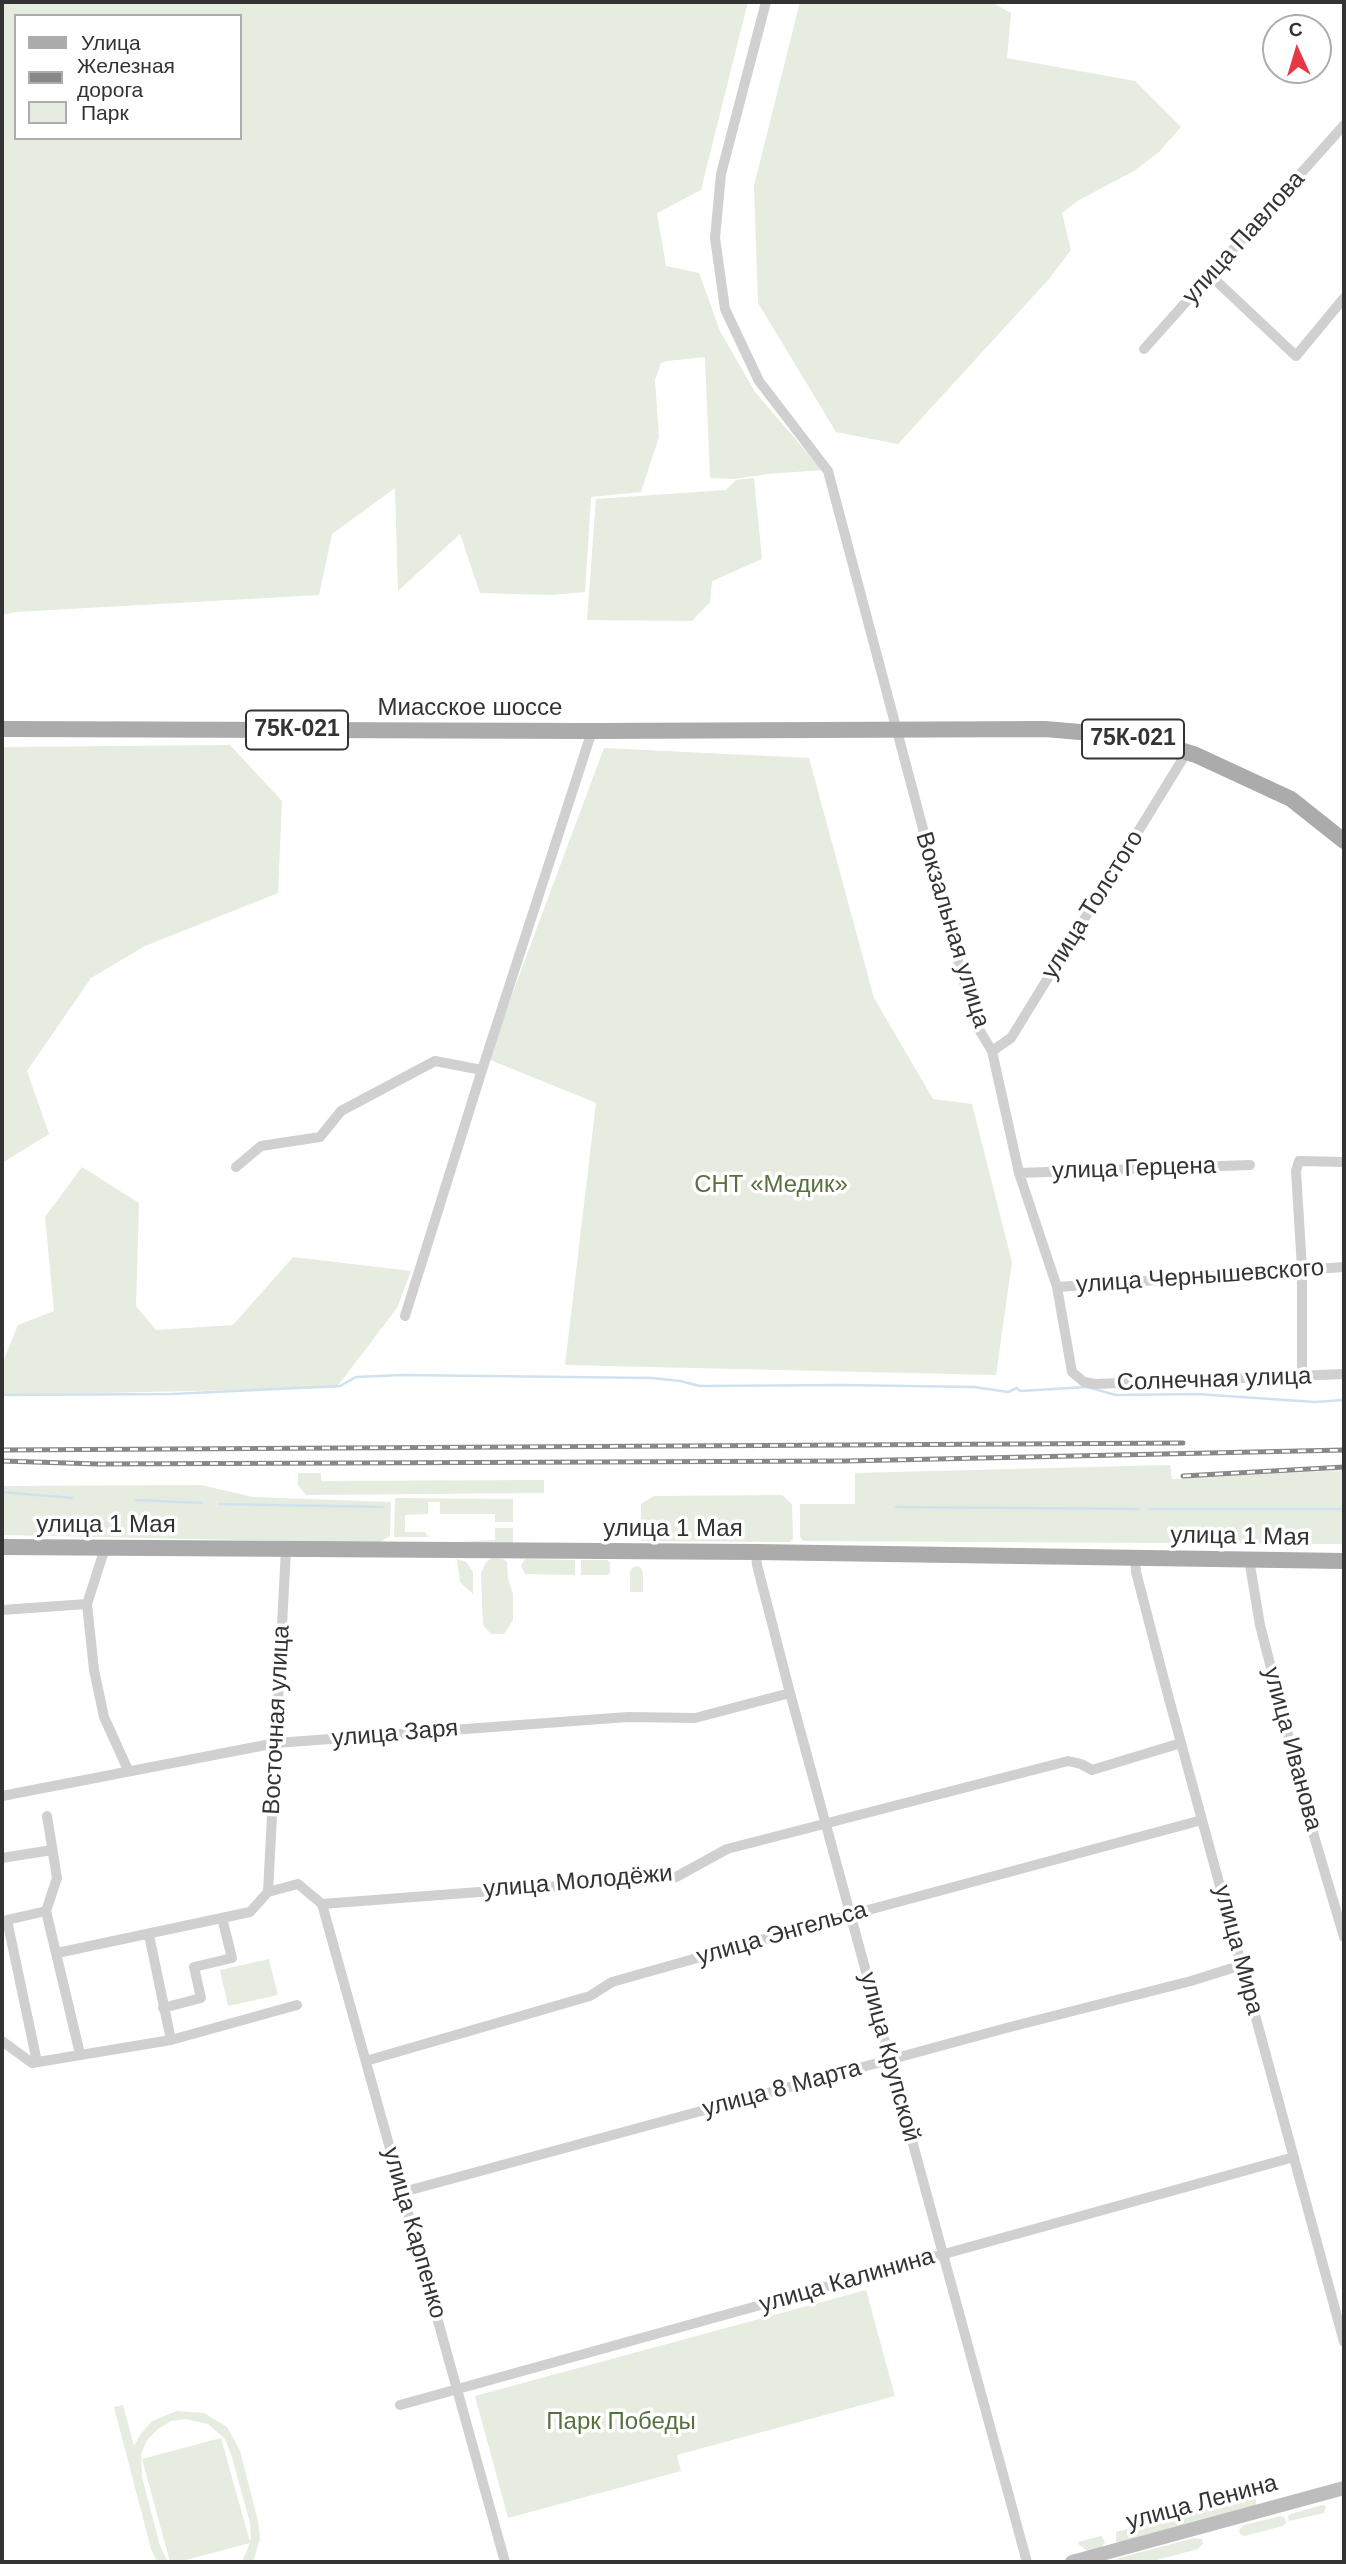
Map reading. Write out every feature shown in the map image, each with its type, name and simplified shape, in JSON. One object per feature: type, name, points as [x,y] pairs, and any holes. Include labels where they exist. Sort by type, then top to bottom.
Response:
[{"type":"main road","name":"Миасское шоссе","points":[[2,729],[895,730]]},
{"type":"main road","name":"75К-021","points":[[895,730],[1045,729],[1103,734],[1158,743],[1187,752],[1291,799],[1344,842]]},
{"type":"main road","name":"улица 1 Мая","points":[[2,1547],[756,1552],[1344,1561]]},
{"type":"street","name":"Вокзальная улица","points":[[766,2],[721,174],[715,237],[724,309],[759,381],[828,471],[974,1021],[992,1051],[1019,1173],[1056,1287],[1072,1372],[1084,1382]]},
{"type":"street","name":"улица Павлова","points":[[1144,349],[1344,125]]},
{"type":"street","points":[[1211,276],[1296,356],[1344,298]]},
{"type":"street","points":[[405,1316],[592,731]]},
{"type":"street","name":"улица Толстого","points":[[992,1051],[1011,1038],[1187,752]]},
{"type":"street","points":[[236,1167],[261,1146],[320,1137],[341,1111],[435,1061],[482,1070]]},
{"type":"street","points":[[1302,1376],[1302,1268],[1296,1171],[1299,1161],[1344,1162]]},
{"type":"street","name":"улица Герцена","points":[[1019,1173],[1250,1165]]},
{"type":"street","name":"улица Чернышевского","points":[[1056,1287],[1344,1267]]},
{"type":"street","name":"Солнечная улица","points":[[1084,1382],[1095,1384],[1344,1374]]},
{"type":"street","points":[[106,1548],[87,1604],[94,1670],[104,1717],[128,1770]]},
{"type":"street","name":"Восточная улица","points":[[268,1892],[286,1549]]},
{"type":"street","name":"улица Крупской","points":[[756,1552],[757,1565],[825,1824],[1027,2562]]},
{"type":"street","name":"улица Мира","points":[[1135,1558],[1136,1572],[1181,1743],[1344,2342]]},
{"type":"street","name":"улица Иванова","points":[[1249,1559],[1260,1625],[1297,1761],[1314,1836],[1344,1937]]},
{"type":"street","points":[[2,1610],[87,1604]]},
{"type":"street","name":"улица Заря","points":[[2,1796],[276,1743],[628,1717],[695,1718],[790,1693]]},
{"type":"street","name":"улица Молодёжи","points":[[322,1903],[676,1877],[727,1849],[1068,1761],[1093,1770],[1181,1743]]},
{"type":"street","points":[[47,1816],[57,1878],[46,1911],[80,2054]]},
{"type":"street","name":"улица Энгельса","points":[[366,2061],[590,1996],[612,1982],[850,1914],[1202,1820]]},
{"type":"street","points":[[2,1858],[52,1850]]},
{"type":"street","points":[[57,1953],[250,1912],[268,1892],[298,1884],[322,1903]]},
{"type":"street","name":"улица Карпенко","points":[[322,1903],[505,2562]]},
{"type":"street","points":[[37,2062],[7,1920],[46,1911]]},
{"type":"street","points":[[163,2008],[201,1998],[194,1967],[232,1958],[222,1918]]},
{"type":"street","points":[[149,1935],[171,2040]]},
{"type":"street","name":"улица 8 Марта","points":[[403,2192],[1191,1981],[1242,1965]]},
{"type":"street","points":[[2,2041],[32,2063],[171,2040],[297,2005]]},
{"type":"street","name":"улица Калинина","points":[[400,2405],[1294,2157]]},
{"type":"street","name":"улица Ленина","points":[[1072,2562],[1344,2488]]},
{"type":"green space","points":[[2,2],[748,2],[701,190],[657,213],[666,266],[699,273],[720,331],[755,392],[822,470],[734,479],[710,478],[705,357],[667,361],[661,363],[655,380],[659,437],[641,492],[591,497],[585,592],[552,595],[480,593],[460,534],[398,591],[395,488],[332,534],[319,595],[16,612],[2,615]]},
{"type":"green space","points":[[800,2],[991,2],[1011,13],[1007,58],[1135,81],[1181,127],[1159,152],[1134,171],[1079,200],[1062,213],[1071,250],[1049,279],[898,444],[836,432],[758,303],[754,186]]},
{"type":"green space","points":[[754,478],[762,559],[712,581],[710,602],[692,621],[587,620],[596,499],[726,490],[736,480]]},
{"type":"green space","points":[[230,745],[282,801],[278,893],[145,946],[91,978],[27,1071],[49,1134],[2,1163],[2,747]]},
{"type":"green space","name":"СНТ «Медик»","points":[[604,748],[809,758],[874,998],[933,1099],[972,1104],[1012,1262],[996,1375],[565,1365],[596,1103],[488,1059]]},
{"type":"green space","points":[[82,1167],[139,1203],[136,1306],[156,1330],[233,1325],[293,1257],[411,1271],[397,1308],[336,1388],[2,1395],[2,1364],[18,1325],[54,1311],[45,1217]]},
{"type":"green space","points":[[1170,1465],[1172,1479],[1344,1470],[1344,1544],[803,1541],[800,1537],[800,1504],[855,1504],[855,1473]]},
{"type":"green space","points":[[298,1473],[321,1473],[321,1481],[544,1480],[544,1493],[306,1495],[298,1485]]},
{"type":"green space","points":[[201,1485],[253,1497],[391,1502],[390,1536],[378,1543],[2,1535],[2,1486]]},
{"type":"green space","points":[[782,1495],[792,1504],[793,1539],[790,1542],[641,1540],[641,1504],[654,1496]]},
{"type":"green space","points":[[395,1498],[513,1499],[513,1522],[495,1522],[495,1514],[440,1514],[440,1502],[428,1502],[428,1514],[405,1515],[405,1532],[425,1532],[428,1537],[394,1537]]},
{"type":"green space","points":[[495,1528],[513,1528],[513,1543],[456,1542],[495,1540]]},
{"type":"green space","points":[[492,1558],[507,1562],[508,1579],[513,1594],[513,1620],[504,1634],[491,1634],[483,1625],[481,1573],[486,1562]]},
{"type":"green space","points":[[457,1559],[466,1562],[473,1572],[473,1594],[460,1582]]},
{"type":"green space","points":[[525,1559],[575,1560],[575,1575],[525,1574],[521,1566]]},
{"type":"green space","points":[[581,1560],[608,1560],[610,1573],[581,1575]]},
{"type":"green space","points":[[636,1566],[641,1568],[643,1573],[643,1592],[630,1592],[630,1572]]},
{"type":"green space","points":[[269,1959],[278,1995],[228,2006],[220,1970]]},
{"type":"green space","name":"Парк Победы","points":[[866,2290],[895,2396],[677,2455],[681,2471],[508,2518],[475,2396]]},
{"type":"green space","points":[[123,2405],[134,2446],[152,2421],[177,2411],[204,2413],[227,2427],[240,2451],[258,2521],[260,2539],[253,2562],[242,2562],[250,2543],[170,2562],[142,2459],[221,2438],[250,2542],[251,2538],[250,2523],[225,2439],[208,2424],[186,2419],[171,2421],[158,2429],[147,2440],[141,2454],[142,2477],[160,2546],[168,2562],[157,2562],[151,2549],[114,2407]]},
{"type":"green space","points":[[1253,2495],[1256,2498],[1256,2506],[1120,2544],[1116,2542],[1116,2532]]},
{"type":"green space","points":[[1326,2506],[1324,2513],[1289,2521],[1288,2516],[1291,2514]]},
{"type":"green space","points":[[1281,2516],[1286,2523],[1283,2526],[1244,2536],[1240,2534],[1239,2530],[1244,2525]]},
{"type":"green space","points":[[1101,2536],[1105,2542],[1101,2548],[1088,2551],[1078,2544],[1078,2542]]},
{"type":"green space","points":[[1194,2538],[1202,2539],[1203,2544],[1198,2549],[1149,2562],[1115,2562],[1119,2558]]},
{"type":"waterway","points":[[2,1395],[172,1394],[340,1386],[356,1377],[402,1375],[652,1378],[700,1386],[974,1387],[1008,1392],[1017,1388],[1020,1391],[1087,1387],[1116,1395],[1197,1394],[1315,1402],[1344,1400]]},
{"type":"waterway","points":[[2,1492],[72,1498]]},
{"type":"waterway","points":[[136,1500],[202,1503]]},
{"type":"waterway","points":[[219,1504],[383,1507]]},
{"type":"waterway","points":[[896,1507],[1139,1509]]},
{"type":"waterway","points":[[1149,1509],[1344,1509]]},
{"type":"railway","points":[[2,1450],[1183,1443]]},
{"type":"railway","points":[[2,1461],[98,1464],[846,1461],[1344,1450]]},
{"type":"railway","points":[[1183,1476],[1344,1467]]}]
